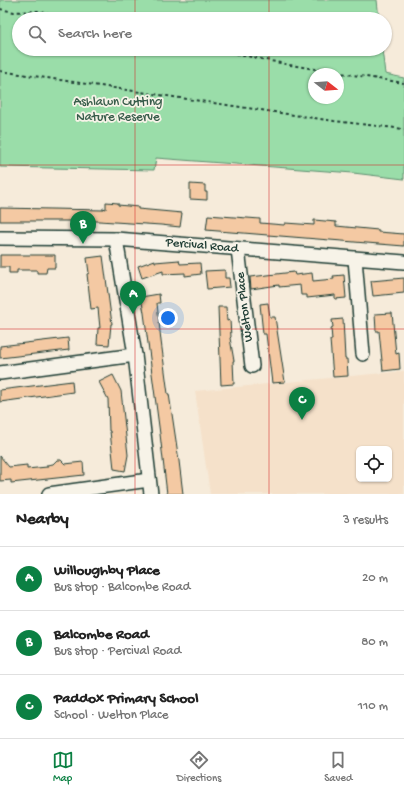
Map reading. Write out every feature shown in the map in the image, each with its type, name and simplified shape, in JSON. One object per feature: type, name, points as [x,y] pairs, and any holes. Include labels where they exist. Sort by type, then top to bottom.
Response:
[{"type":"street","name":"Percival Road","points":[[0,238],[116,239],[404,262]]},
{"type":"street","points":[[116,239],[135,355],[151,494]]},
{"type":"street","name":"Welton Place","points":[[238,249],[252,366]]},
{"type":"street","points":[[355,259],[363,354]]},
{"type":"street","points":[[0,373],[135,355]]},
{"type":"street","points":[[49,494],[149,480]]},
{"type":"path","points":[[0,10],[14,12],[42,12]]},
{"type":"path","points":[[247,56],[290,65],[404,83]]},
{"type":"path","points":[[0,71],[334,121],[404,128]]},
{"type":"shaded area","points":[[404,371],[404,494],[210,494],[195,391]]},
{"type":"green space","name":"Ashlawn Cutting Nature Reserve","points":[[0,0],[377,0],[378,12],[12,12],[12,56],[383,56],[385,74],[404,78],[404,179],[353,173],[156,158],[154,170],[0,167]]},
{"type":"building","points":[[190,184],[205,185],[207,200],[190,199]]},
{"type":"building","points":[[106,202],[138,207],[138,209],[182,213],[180,227],[99,221],[0,221],[0,208],[103,210],[103,208],[106,209]]},
{"type":"building","points":[[208,215],[260,219],[260,223],[284,225],[285,223],[314,225],[314,220],[336,222],[336,226],[404,234],[404,246],[206,230]]},
{"type":"building","points":[[0,255],[55,255],[55,268],[47,268],[46,273],[37,273],[37,270],[17,270],[17,273],[9,273],[9,267],[0,267]]},
{"type":"building","points":[[103,256],[112,324],[109,345],[97,344],[98,328],[100,328],[98,308],[91,309],[87,274],[89,273],[87,258]]},
{"type":"building","points":[[155,260],[155,262],[179,260],[180,264],[200,263],[201,274],[185,276],[185,273],[163,274],[163,271],[142,278],[138,266]]},
{"type":"building","points":[[225,270],[225,278],[229,278],[230,287],[207,289],[205,271]]},
{"type":"building","points":[[294,272],[295,275],[312,273],[313,281],[334,279],[333,276],[344,275],[346,298],[335,299],[335,295],[307,298],[307,295],[301,295],[300,285],[279,287],[279,285],[251,289],[250,277]]},
{"type":"building","points":[[404,278],[404,293],[373,296],[371,281]]},
{"type":"building","points":[[159,294],[160,303],[157,303],[161,341],[183,494],[167,494],[141,297]]},
{"type":"building","points":[[268,303],[270,317],[275,317],[285,382],[272,383],[266,334],[263,334],[260,304]]},
{"type":"building","points":[[218,307],[226,307],[227,321],[230,320],[230,338],[234,361],[234,384],[221,385]]},
{"type":"building","points":[[392,313],[396,354],[399,353],[400,369],[383,371],[379,331],[376,331],[375,314]]},
{"type":"building","points":[[343,319],[345,359],[347,359],[348,376],[333,377],[330,340],[332,340],[332,320]]},
{"type":"building","points":[[68,338],[69,350],[0,358],[0,346]]},
{"type":"building","points":[[113,375],[121,391],[128,455],[125,471],[114,469],[109,431],[108,399],[99,382]]},
{"type":"building","points":[[72,381],[73,392],[0,402],[0,390]]},
{"type":"building","points":[[0,456],[9,467],[27,465],[27,469],[47,467],[47,465],[53,464],[57,460],[61,460],[65,464],[83,462],[84,475],[11,483],[11,480],[0,481]]},
{"type":"place","name":"Balcombe Road","points":[[83,244]]},
{"type":"place","name":"Willoughby Place","points":[[133,314]]},
{"type":"place","name":"Paddox Primary School","points":[[302,420]]}]
